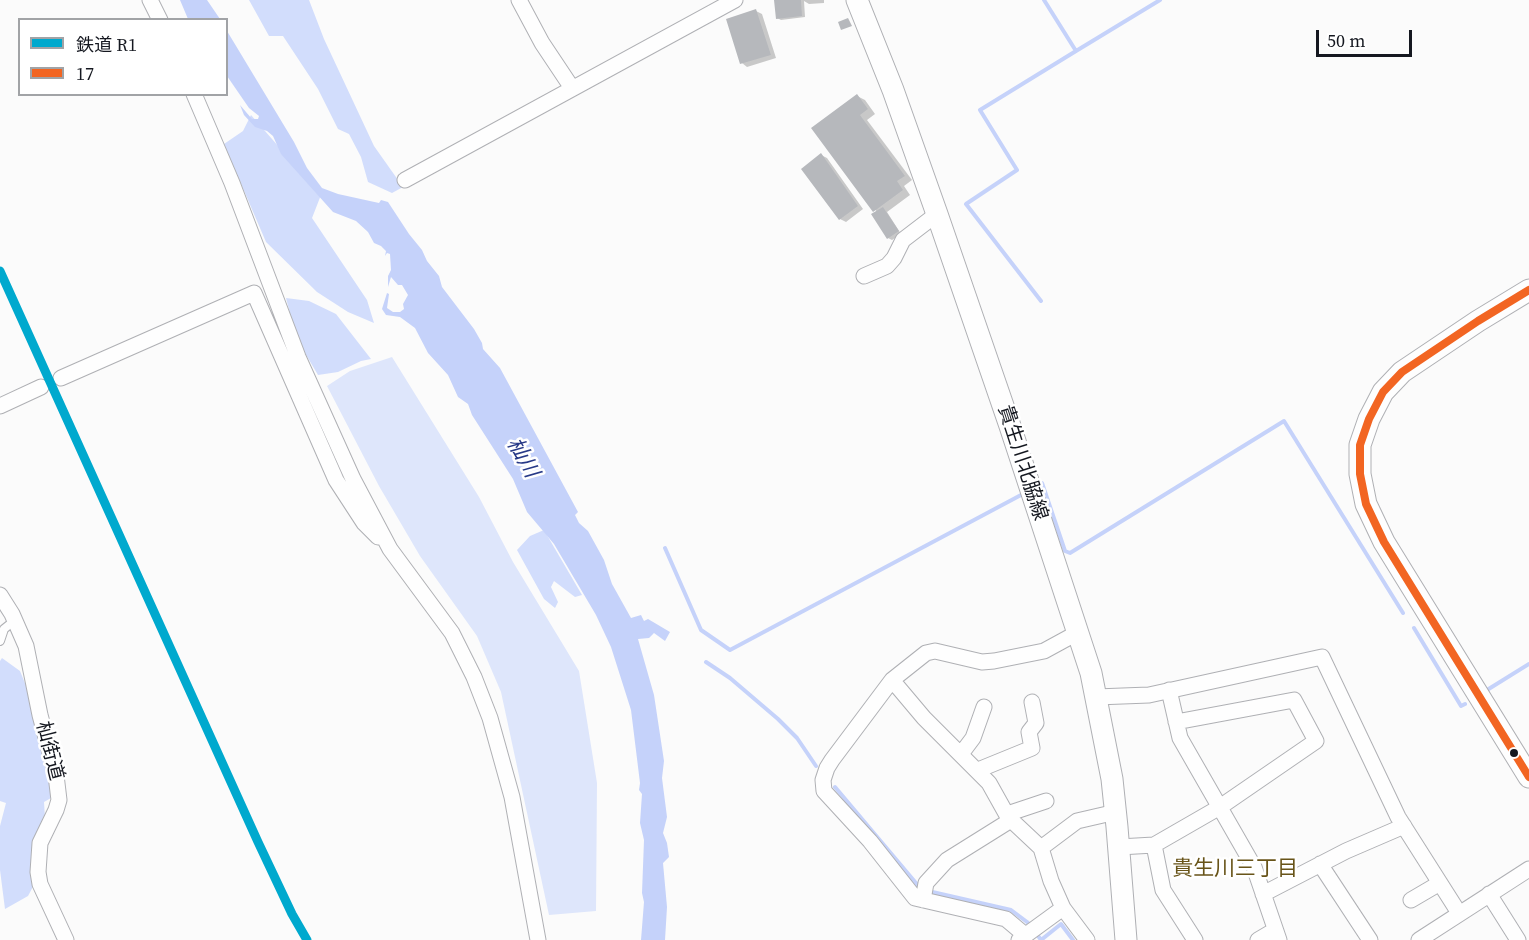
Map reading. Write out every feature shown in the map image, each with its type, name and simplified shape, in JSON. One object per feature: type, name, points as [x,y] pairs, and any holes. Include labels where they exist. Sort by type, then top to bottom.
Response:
[{"type":"main road","name":"貴生川北脇線","points":[[857,0],[893,90],[937,214],[1090,672],[1112,779],[1126,940]]},
{"type":"main road","points":[[1529,290],[1402,372],[1383,392],[1369,419],[1360,445],[1360,474],[1366,504],[1384,542],[1529,777]]},
{"type":"street","points":[[150,0],[159,18]]},
{"type":"street","points":[[519,0],[542,43],[572,88]]},
{"type":"street","points":[[405,180],[735,0]]},
{"type":"street","points":[[195,96],[232,183],[298,357],[353,479],[390,549]]},
{"type":"street","points":[[864,276],[887,266],[903,240],[937,214]]},
{"type":"street","points":[[61,378],[254,293],[336,480],[364,523],[390,549],[452,633],[474,677],[490,718],[512,797],[538,940]]},
{"type":"street","points":[[0,406],[41,387]]},
{"type":"street","name":"杣街道","points":[[0,595],[26,646],[58,787],[56,810],[40,843],[38,872],[40,884],[66,940]]},
{"type":"street","points":[[1063,908],[1027,933],[1006,919],[915,898],[870,841],[824,791],[823,780],[827,768],[892,680],[927,653],[935,651],[982,662],[994,661],[1044,651],[1077,633]]},
{"type":"street","points":[[1096,697],[1149,695],[1322,657],[1385,794],[1459,913]]},
{"type":"street","points":[[892,680],[924,718],[978,770],[989,783],[1009,817],[1041,848],[1051,881],[1063,908],[1087,940]]},
{"type":"street","points":[[1169,690],[1179,738],[1254,867],[1277,935],[1258,940]]},
{"type":"street","points":[[1119,847],[1154,845],[1220,807],[1316,741],[1294,700],[1176,722]]},
{"type":"street","points":[[978,770],[1032,748],[1029,732],[1036,723],[1032,702]]},
{"type":"street","points":[[961,754],[973,738],[984,708]]},
{"type":"street","points":[[923,900],[926,882],[947,860],[1009,817],[1047,801]]},
{"type":"street","points":[[1041,848],[1077,821],[1116,812]]},
{"type":"street","points":[[1263,894],[1346,851],[1404,826]]},
{"type":"street","points":[[1154,845],[1163,890],[1195,940]]},
{"type":"street","points":[[1320,864],[1370,940]]},
{"type":"street","points":[[1419,940],[1529,868]]},
{"type":"street","points":[[1412,900],[1440,883]]},
{"type":"street","points":[[1489,894],[1518,940]]},
{"type":"lane","points":[[0,641],[4,629],[14,621]]},
{"type":"shaded area","points":[[249,0],[309,0],[324,39],[374,146],[403,187],[392,193],[368,182],[361,157],[349,134],[338,129],[318,89],[283,36],[269,36]]},
{"type":"shaded area","points":[[251,115],[321,195],[312,218],[367,300],[374,323],[348,312],[317,292],[266,242],[224,144],[243,131]]},
{"type":"shaded area","points":[[286,298],[309,301],[336,314],[371,359],[361,361],[338,372],[318,375],[294,329]]},
{"type":"shaded area","points":[[392,357],[479,497],[513,562],[579,671],[597,783],[596,911],[549,915],[501,692],[477,636],[420,556],[379,486],[327,386],[350,371]]},
{"type":"shaded area","points":[[544,530],[582,595],[575,597],[554,581],[551,587],[558,602],[555,608],[544,599],[517,550],[530,536]]},
{"type":"shaded area","points":[[2,658],[20,671],[29,693],[50,784],[51,798],[44,802],[45,818],[35,883],[28,896],[5,909],[0,870],[0,826],[6,803],[0,801],[0,661]]},
{"type":"water","points":[[180,0],[207,0],[219,18],[188,18]]},
{"type":"water","name":"杣川","points":[[228,33],[294,142],[307,168],[322,188],[379,203],[381,200],[388,202],[439,276],[442,287],[474,329],[483,349],[500,368],[578,512],[575,515],[579,523],[588,531],[604,560],[612,584],[631,618],[641,615],[644,621],[648,619],[670,632],[665,641],[654,633],[649,638],[638,639],[654,695],[664,761],[662,778],[667,817],[663,833],[669,857],[663,863],[667,907],[665,940],[641,940],[644,902],[642,893],[644,840],[640,823],[642,794],[639,790],[631,710],[611,647],[596,615],[554,544],[527,512],[513,479],[472,415],[468,404],[458,397],[448,375],[428,353],[415,328],[400,317],[386,315],[382,309],[387,293],[389,294],[387,308],[393,312],[400,312],[404,309],[403,304],[408,295],[402,285],[398,285],[391,277],[388,287],[388,276],[391,270],[390,254],[387,253],[385,256],[386,251],[374,243],[368,232],[356,221],[333,212],[281,154],[273,136],[255,127],[244,115],[240,105],[252,119],[258,119],[259,116],[249,108],[228,77]]},
{"type":"building","points":[[774,0],[801,0],[802,16],[776,19]]},
{"type":"building","points":[[756,9],[771,55],[740,64],[726,19]]},
{"type":"building","points":[[848,18],[852,26],[841,30],[838,22]]},
{"type":"building","points":[[857,94],[868,109],[860,115],[905,176],[897,181],[903,190],[873,212],[811,128]]},
{"type":"building","points":[[821,153],[858,206],[839,220],[801,169]]},
{"type":"building","points":[[883,207],[899,231],[887,239],[871,214]]},
{"type":"waterway","points":[[1044,0],[1076,51],[1160,0]]},
{"type":"waterway","points":[[1041,301],[966,204],[1017,170],[980,110],[1076,51]]},
{"type":"waterway","points":[[1039,485],[1042,483],[1065,551],[1070,553],[1284,421],[1403,613]]},
{"type":"waterway","points":[[665,548],[701,630],[730,650],[1021,495]]},
{"type":"waterway","points":[[1414,628],[1461,706],[1465,704]]},
{"type":"waterway","points":[[706,662],[730,678],[778,719],[797,738],[816,766]]},
{"type":"waterway","points":[[1487,690],[1529,664]]},
{"type":"waterway","points":[[835,787],[921,889]]},
{"type":"waterway","points":[[928,891],[1011,910],[1032,927]]},
{"type":"waterway","points":[[1036,933],[1041,940],[1061,924],[1073,940]]},
{"type":"rail line","name":"R1","points":[[0,271],[258,842],[307,940]]},
{"type":"transit line","name":"17","points":[[1529,290],[1402,372],[1383,392],[1369,419],[1360,445],[1360,474],[1366,504],[1384,542],[1529,777]]},
{"type":"district","name":"貴生川三丁目","points":[[1235,870]]}]
